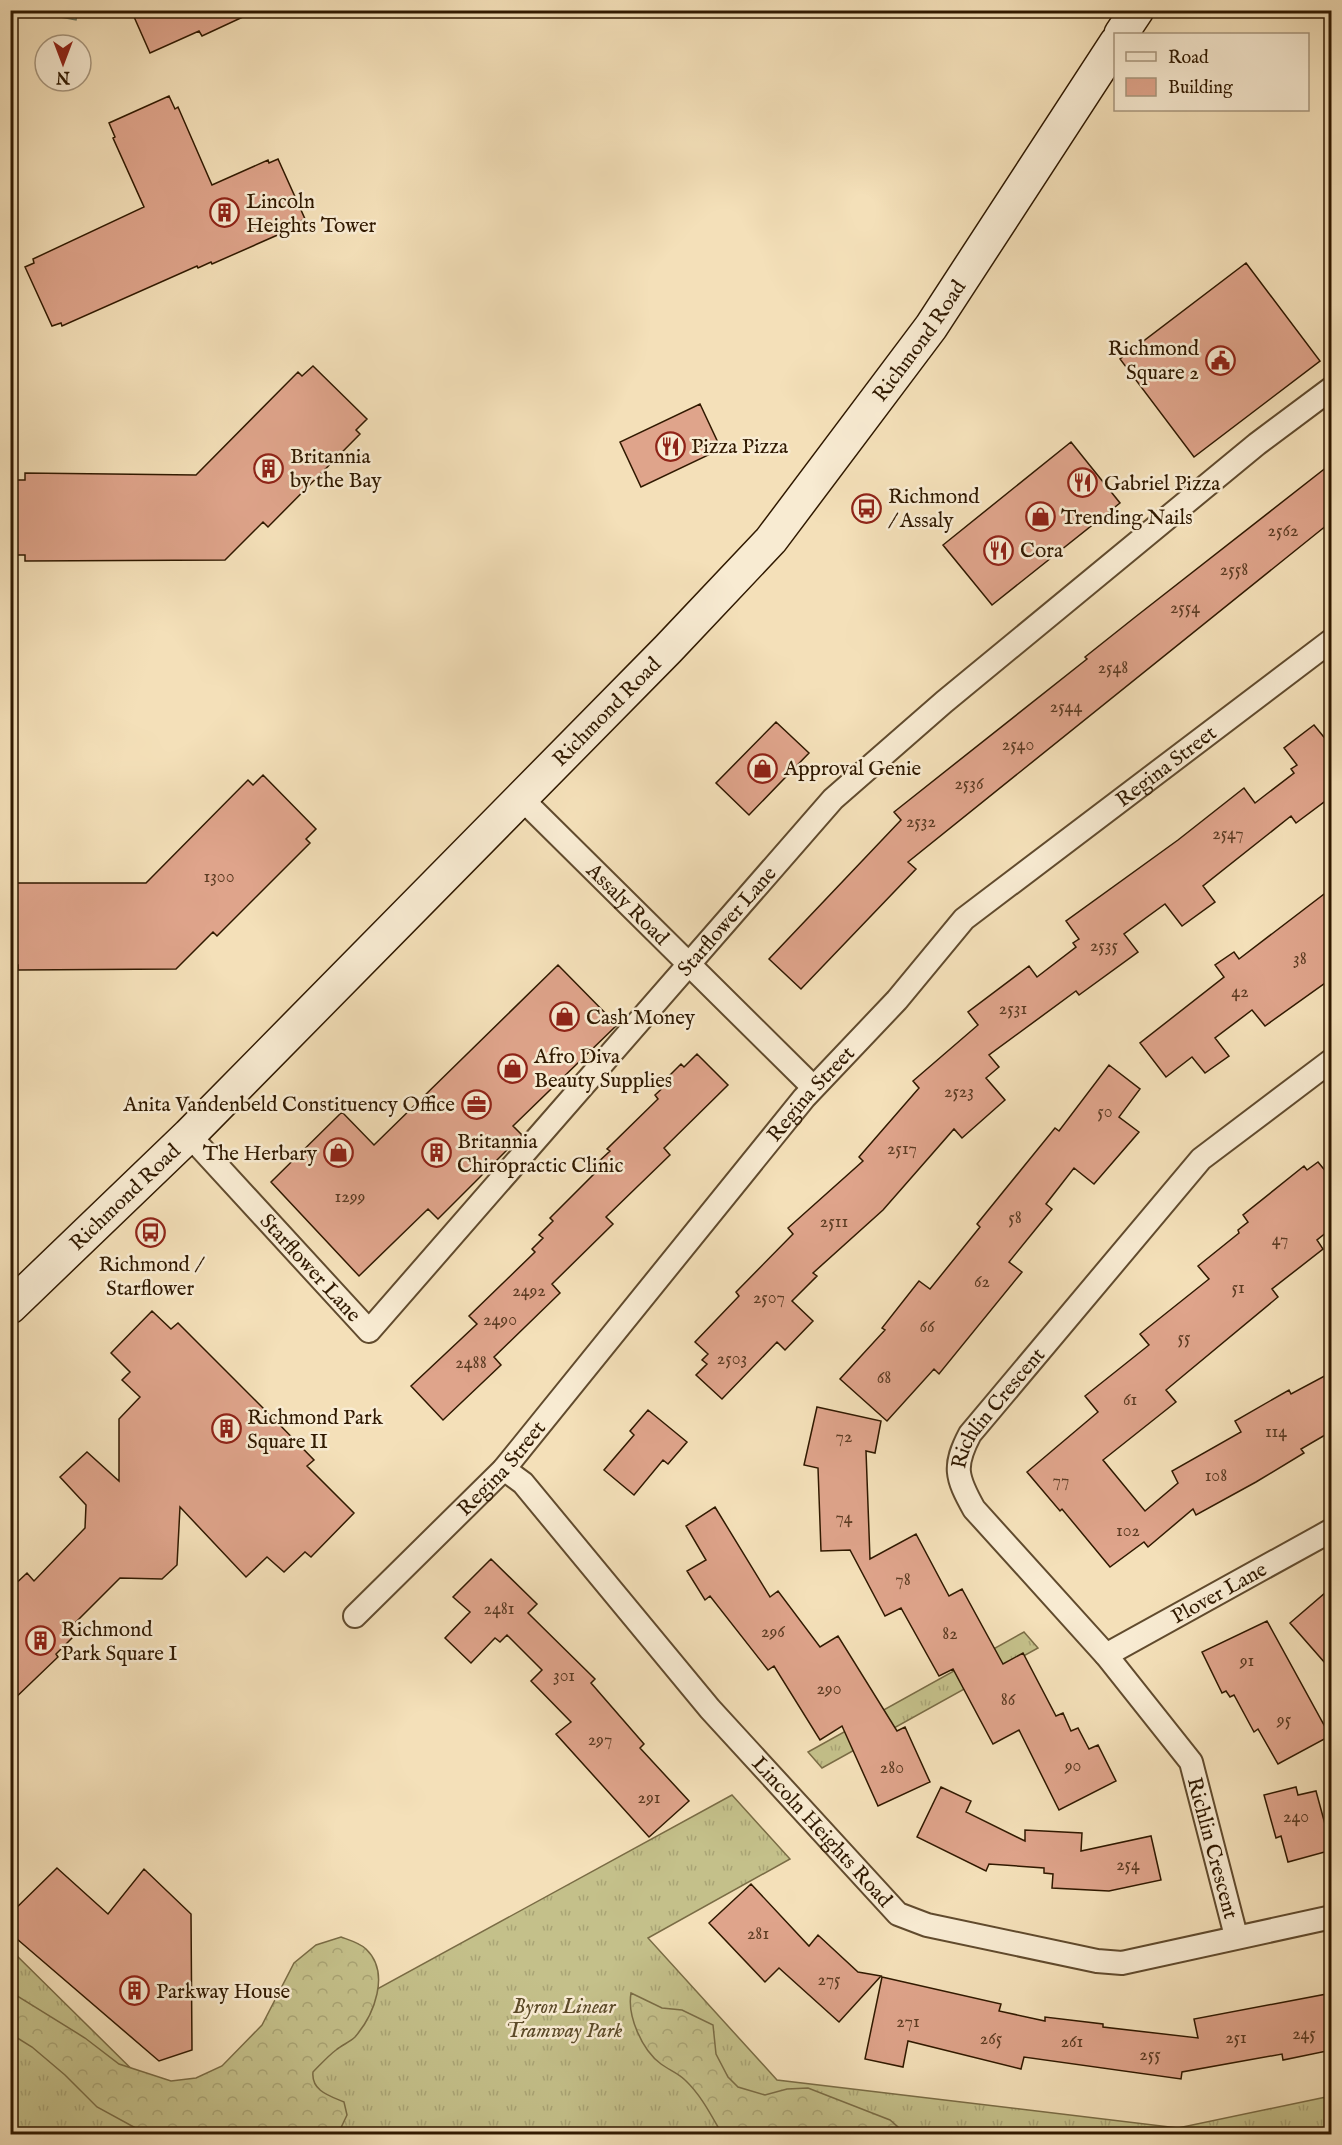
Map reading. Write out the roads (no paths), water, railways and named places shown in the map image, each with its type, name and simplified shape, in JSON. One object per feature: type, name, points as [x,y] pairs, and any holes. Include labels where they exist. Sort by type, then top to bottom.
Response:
[{"type":"main road","points":[[1122,33],[1137,10]]},
{"type":"main road","name":"Richmond Road","points":[[10,1307],[189,1135],[668,649],[771,540],[931,327],[1114,46]]},
{"type":"street","name":"Starflower Lane","points":[[189,1135],[369,1331],[832,800],[944,702],[1257,444],[1332,388]]},
{"type":"street","name":"Regina Street","points":[[355,1616],[504,1469],[813,1088],[897,1000],[964,919],[1332,640]]},
{"type":"street","name":"Assaly Road","points":[[520,797],[690,963],[813,1088]]},
{"type":"street","name":"Richlin Crescent","points":[[1236,1936],[1191,1762],[1106,1655],[974,1509],[961,1487],[957,1458],[970,1434],[1201,1159],[1332,1060]]},
{"type":"street","name":"Lincoln Heights Road","points":[[504,1469],[523,1483],[710,1710],[898,1914],[927,1925],[1097,1961],[1122,1963],[1236,1936],[1332,1917]]},
{"type":"street","name":"Plover Lane","points":[[1106,1655],[1332,1530]]},
{"type":"water","points":[[29,11],[78,11],[76,20]]},
{"type":"place","name":"Lincoln Heights Tower","points":[[225,213]]},
{"type":"place","name":"Richmond Square 2","points":[[1220,360]]},
{"type":"place","name":"Pizza Pizza","points":[[670,446]]},
{"type":"place","name":"Britannia by the Bay","points":[[269,468]]},
{"type":"place","name":"Gabriel Pizza","points":[[1083,483]]},
{"type":"place","name":"Richmond / Assaly","points":[[867,508]]},
{"type":"place","name":"Trending Nails","points":[[1040,517]]},
{"type":"place","name":"Cora","points":[[999,550]]},
{"type":"place","name":"Approval Genie","points":[[763,768]]},
{"type":"place","name":"Cash Money","points":[[565,1017]]},
{"type":"place","name":"Afro Diva Beauty Supplies","points":[[513,1068]]},
{"type":"place","name":"Anita Vandenbeld Constituency Office","points":[[476,1104]]},
{"type":"place","name":"The Herbary","points":[[338,1153]]},
{"type":"place","name":"Britannia Chiropractic Clinic","points":[[436,1153]]},
{"type":"place","name":"Richmond / Starflower","points":[[150,1233]]},
{"type":"place","name":"Richmond Park Square II","points":[[226,1429]]},
{"type":"place","name":"Richmond Park Square I","points":[[40,1641]]},
{"type":"place","name":"Parkway House","points":[[135,1991]]},
{"type":"park label","name":"Byron Linear Tramway Park","points":[[564,2018]]}]
